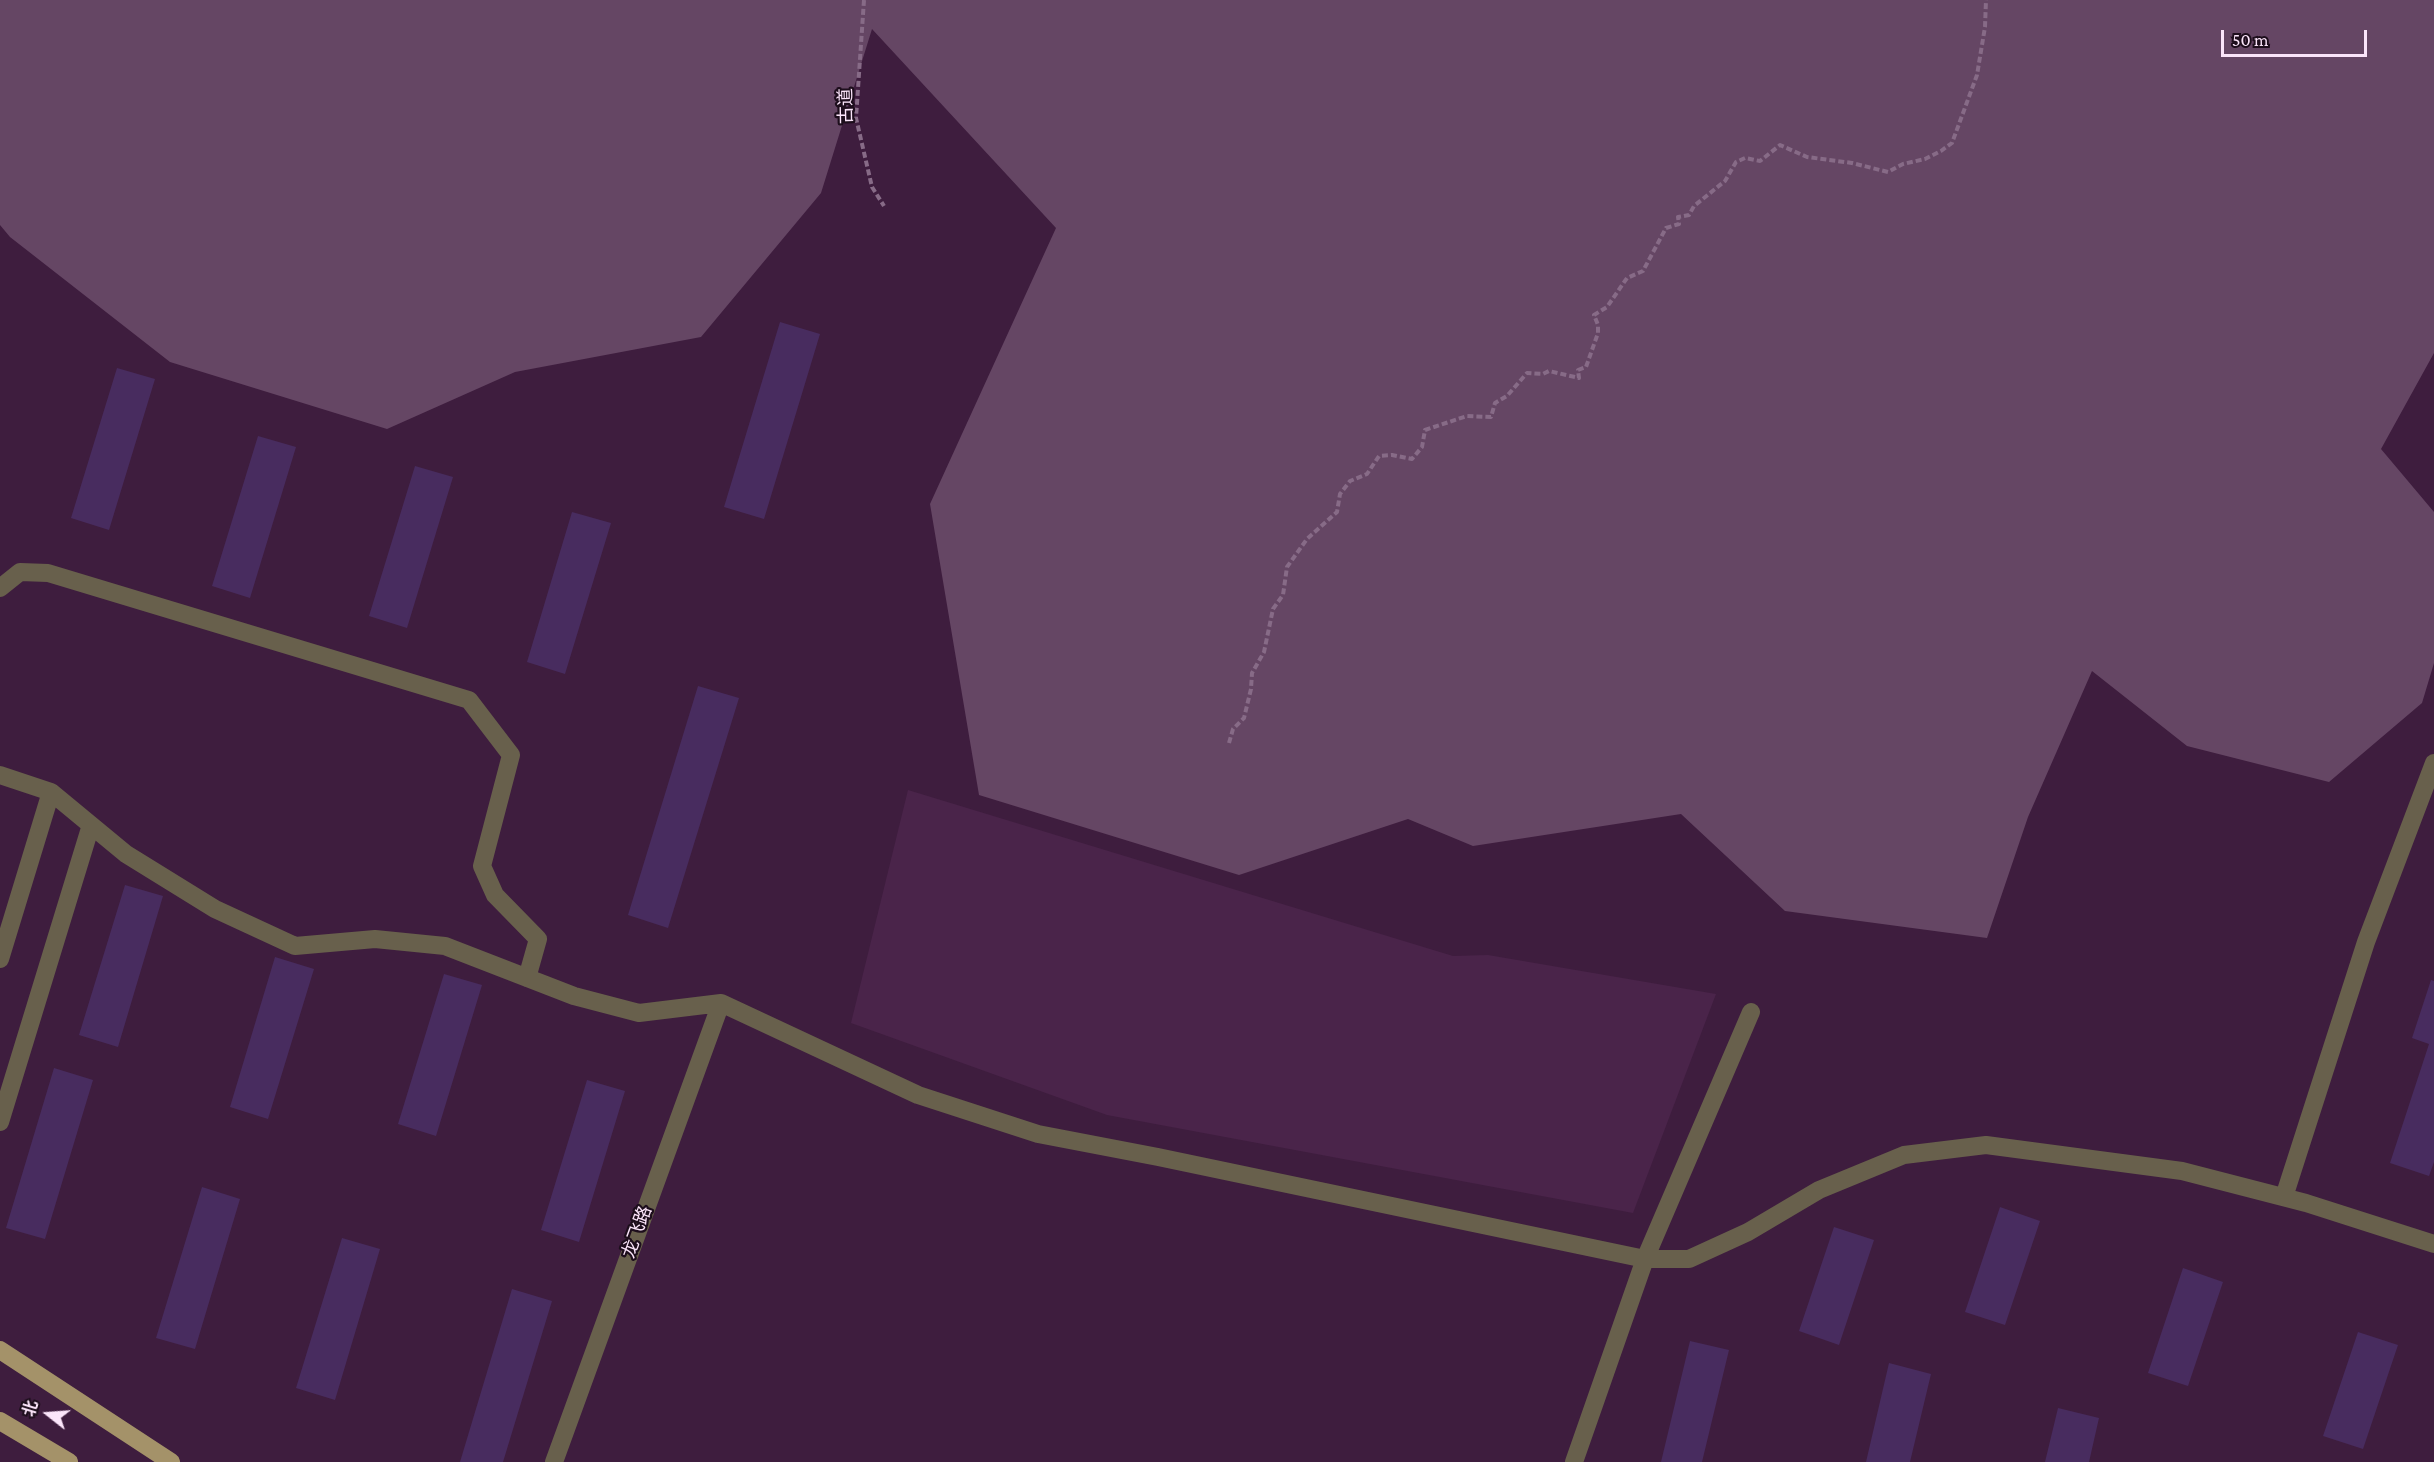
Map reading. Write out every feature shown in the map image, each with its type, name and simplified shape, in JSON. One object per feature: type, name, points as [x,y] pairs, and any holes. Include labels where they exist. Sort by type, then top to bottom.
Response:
[{"type":"main road","points":[[0,1350],[171,1462]]},
{"type":"main road","points":[[0,1421],[69,1462]]},
{"type":"street","points":[[0,588],[20,572],[48,573],[469,700],[511,755],[482,866],[495,895],[538,939],[527,978]]},
{"type":"street","points":[[2284,1197],[2366,942],[2434,763]]},
{"type":"street","points":[[0,775],[51,792],[126,854],[215,909],[296,945],[375,939],[446,946],[574,996],[639,1013],[721,1003],[918,1095],[1038,1134],[1645,1259],[1689,1259],[1748,1232],[1819,1190],[1904,1155],[1986,1145],[2182,1171],[2284,1197],[2434,1244]]},
{"type":"street","points":[[0,959],[51,792]]},
{"type":"street","points":[[0,1122],[91,825]]},
{"type":"street","name":"龙飞路","points":[[554,1462],[721,1003]]},
{"type":"street","points":[[1574,1462],[1645,1259],[1751,1012]]},
{"type":"path","name":"古道","points":[[864,0],[856,118],[872,187],[884,206]]},
{"type":"path","points":[[1229,743],[1233,729],[1244,718],[1251,689],[1252,673],[1264,652],[1274,609],[1282,595],[1287,567],[1307,539],[1337,512],[1340,494],[1350,481],[1367,474],[1379,456],[1392,455],[1412,459],[1422,447],[1425,430],[1467,416],[1491,417],[1495,403],[1507,396],[1527,373],[1543,374],[1549,370],[1579,378],[1578,370],[1586,367],[1599,333],[1594,315],[1606,307],[1627,278],[1643,271],[1666,228],[1679,224],[1678,217],[1689,215],[1694,206],[1725,181],[1736,162],[1745,158],[1760,161],[1780,145],[1807,157],[1852,163],[1888,172],[1903,164],[1924,159],[1952,143],[1977,75],[1986,27],[1986,0]]},
{"type":"shaded area","points":[[0,0],[2434,0],[2434,353],[2381,449],[2434,512],[2434,663],[2422,703],[2329,782],[2187,746],[2092,671],[2028,817],[1987,938],[1785,911],[1681,814],[1473,846],[1408,819],[1239,875],[979,795],[930,504],[1056,228],[872,29],[821,193],[701,337],[515,372],[387,429],[170,362],[10,237],[0,225]]},
{"type":"shaded area","points":[[908,790],[1453,956],[1488,955],[1716,994],[1633,1213],[1107,1115],[851,1023]]},
{"type":"building","points":[[780,322],[820,334],[764,519],[724,507]]},
{"type":"building","points":[[117,368],[155,379],[109,530],[71,518]]},
{"type":"building","points":[[258,436],[296,447],[250,598],[212,586]]},
{"type":"building","points":[[415,466],[453,477],[407,628],[369,616]]},
{"type":"building","points":[[572,512],[611,523],[565,674],[527,662]]},
{"type":"building","points":[[698,686],[739,698],[668,928],[628,915]]},
{"type":"building","points":[[125,885],[163,896],[118,1047],[79,1035]]},
{"type":"building","points":[[275,957],[314,969],[268,1119],[230,1107]]},
{"type":"building","points":[[444,974],[482,985],[436,1136],[398,1124]]},
{"type":"building","points":[[2431,980],[2434,981],[2434,1162],[2429,1176],[2390,1163],[2429,1044],[2412,1038]]},
{"type":"building","points":[[54,1068],[93,1080],[45,1239],[6,1228]]},
{"type":"building","points":[[587,1080],[625,1091],[579,1242],[541,1230]]},
{"type":"building","points":[[202,1187],[240,1199],[195,1349],[156,1338]]},
{"type":"building","points":[[2000,1207],[2040,1221],[2005,1325],[1965,1312]]},
{"type":"building","points":[[1834,1227],[1874,1240],[1839,1345],[1799,1331]]},
{"type":"building","points":[[342,1238],[380,1249],[335,1400],[296,1388]]},
{"type":"building","points":[[2183,1268],[2223,1282],[2188,1386],[2148,1373]]},
{"type":"building","points":[[512,1289],[552,1301],[503,1462],[460,1462]]},
{"type":"building","points":[[2358,1332],[2398,1345],[2363,1449],[2323,1436]]},
{"type":"building","points":[[1690,1341],[1729,1350],[1702,1462],[1661,1462]]},
{"type":"building","points":[[1889,1363],[1931,1374],[1910,1462],[1866,1462]]},
{"type":"building","points":[[2058,1408],[2099,1418],[2089,1462],[2045,1462]]}]
